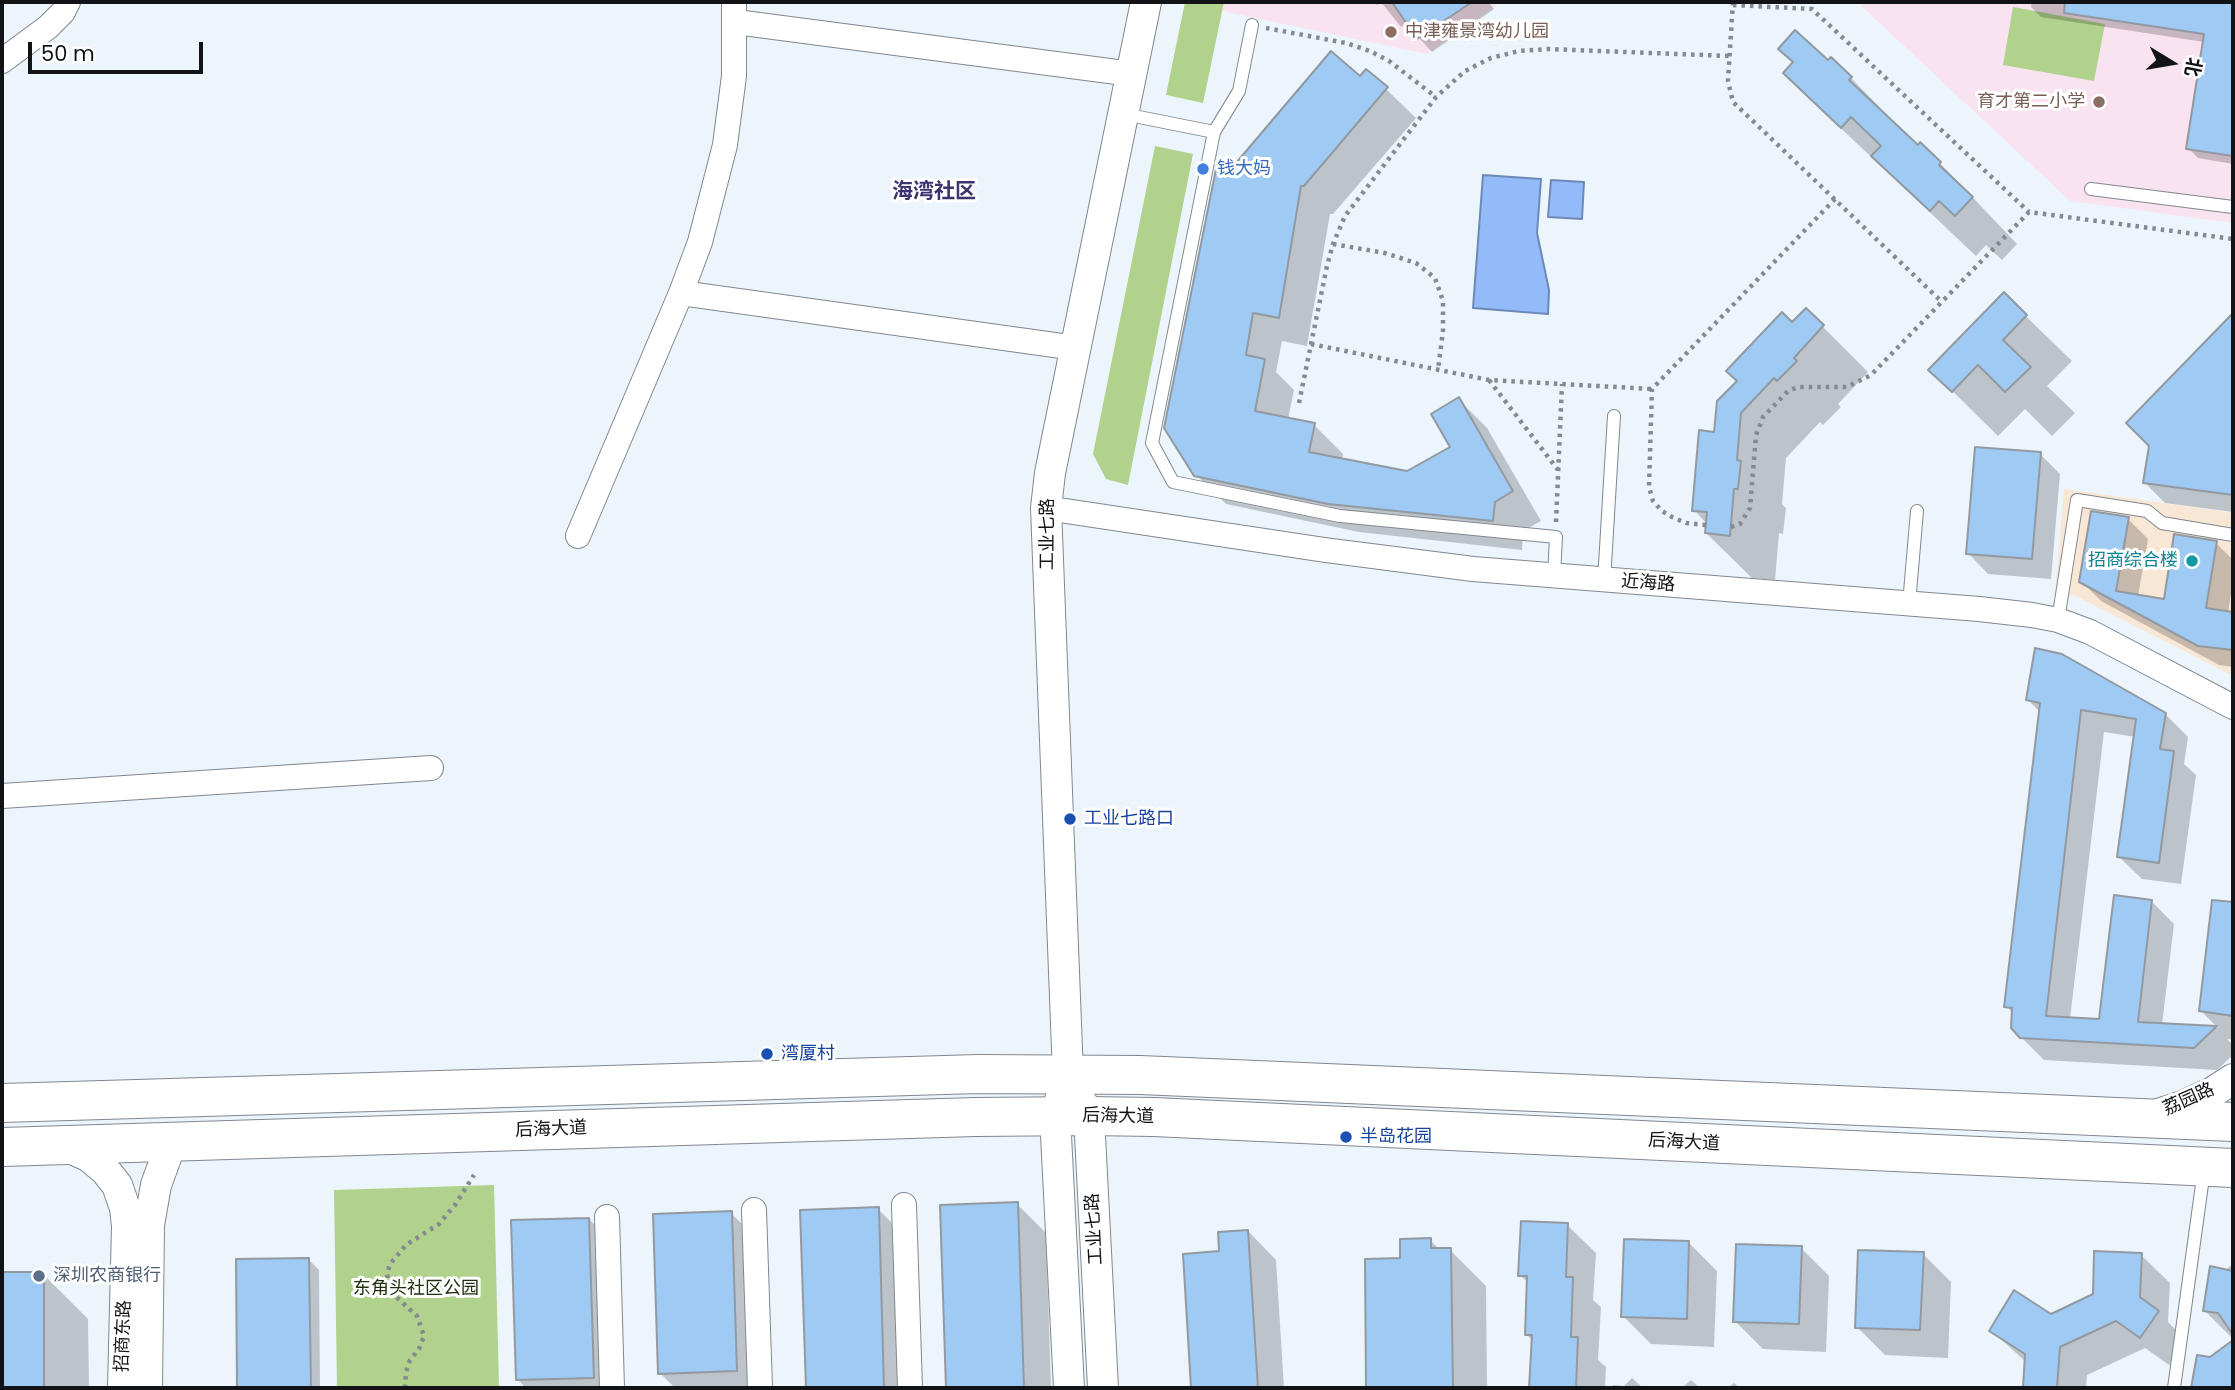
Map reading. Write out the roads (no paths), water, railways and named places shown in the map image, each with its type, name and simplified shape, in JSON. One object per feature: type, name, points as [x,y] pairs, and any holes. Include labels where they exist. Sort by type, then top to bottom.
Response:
[{"type":"main road","points":[[10,1100],[978,1074],[1175,1076],[2233,1122]]},
{"type":"main road","name":"后海大道","points":[[2,1147],[1072,1116],[1154,1117],[2219,1168]]},
{"type":"street","points":[[2,61],[48,27],[63,12],[68,2]]},
{"type":"street","name":"工业七路","points":[[1102,1388],[1068,1075],[1046,508],[1050,472],[1146,2]]},
{"type":"street","points":[[578,536],[700,242],[725,145],[734,76],[735,12],[1132,74]]},
{"type":"street","points":[[681,293],[1076,348]]},
{"type":"street","name":"近海路","points":[[1046,508],[1400,561],[1604,581],[2006,612],[2058,620],[2090,632],[2233,707]]},
{"type":"street","points":[[2,796],[431,768]]},
{"type":"street","name":"荔园路","points":[[2144,1119],[2183,1106],[2233,1079]]},
{"type":"street","name":"工业七路","points":[[1069,1388],[1072,1116]]},
{"type":"street","name":"招商东路","points":[[147,1388],[149,1225],[156,1185],[172,1142]]},
{"type":"street","name":"招商东路","points":[[63,1145],[88,1156],[105,1170],[117,1185],[125,1208],[127,1226],[123,1388]]},
{"type":"street","points":[[904,1205],[911,1388]]},
{"type":"street","points":[[754,1210],[760,1388]]},
{"type":"street","points":[[607,1217],[612,1388]]},
{"type":"lane","points":[[1252,25],[1239,91],[1214,131],[1152,443],[1173,482],[1339,516],[1556,537],[1555,576]]},
{"type":"lane","points":[[1124,114],[1214,131]]},
{"type":"lane","points":[[2091,189],[2233,207]]},
{"type":"lane","points":[[1604,581],[1614,416]]},
{"type":"lane","points":[[2058,620],[2077,500],[2147,511],[2162,523],[2233,534]]},
{"type":"lane","points":[[1909,604],[1917,511]]},
{"type":"lane","points":[[2174,1388],[2219,1168]]},
{"type":"water","points":[[1483,175],[1541,179],[1537,233],[1549,290],[1548,314],[1473,308]]},
{"type":"water","points":[[1551,180],[1584,182],[1582,219],[1548,217]]},
{"type":"place","name":"中津雍景湾幼儿园","points":[[1391,32]]},
{"type":"place","name":"育才第二小学","points":[[2099,102]]},
{"type":"place","name":"钱大妈","points":[[1203,169]]},
{"type":"place","name":"招商综合楼","points":[[2192,561]]},
{"type":"place","name":"工业七路口","points":[[1070,819]]},
{"type":"place","name":"湾厦村","points":[[767,1054]]},
{"type":"place","name":"半岛花园","points":[[1346,1137]]},
{"type":"place","name":"深圳农商银行","points":[[39,1276]]},
{"type":"district","name":"海湾社区","points":[[934,193]]},
{"type":"park label","name":"东角头社区公园","points":[[416,1289]]}]
